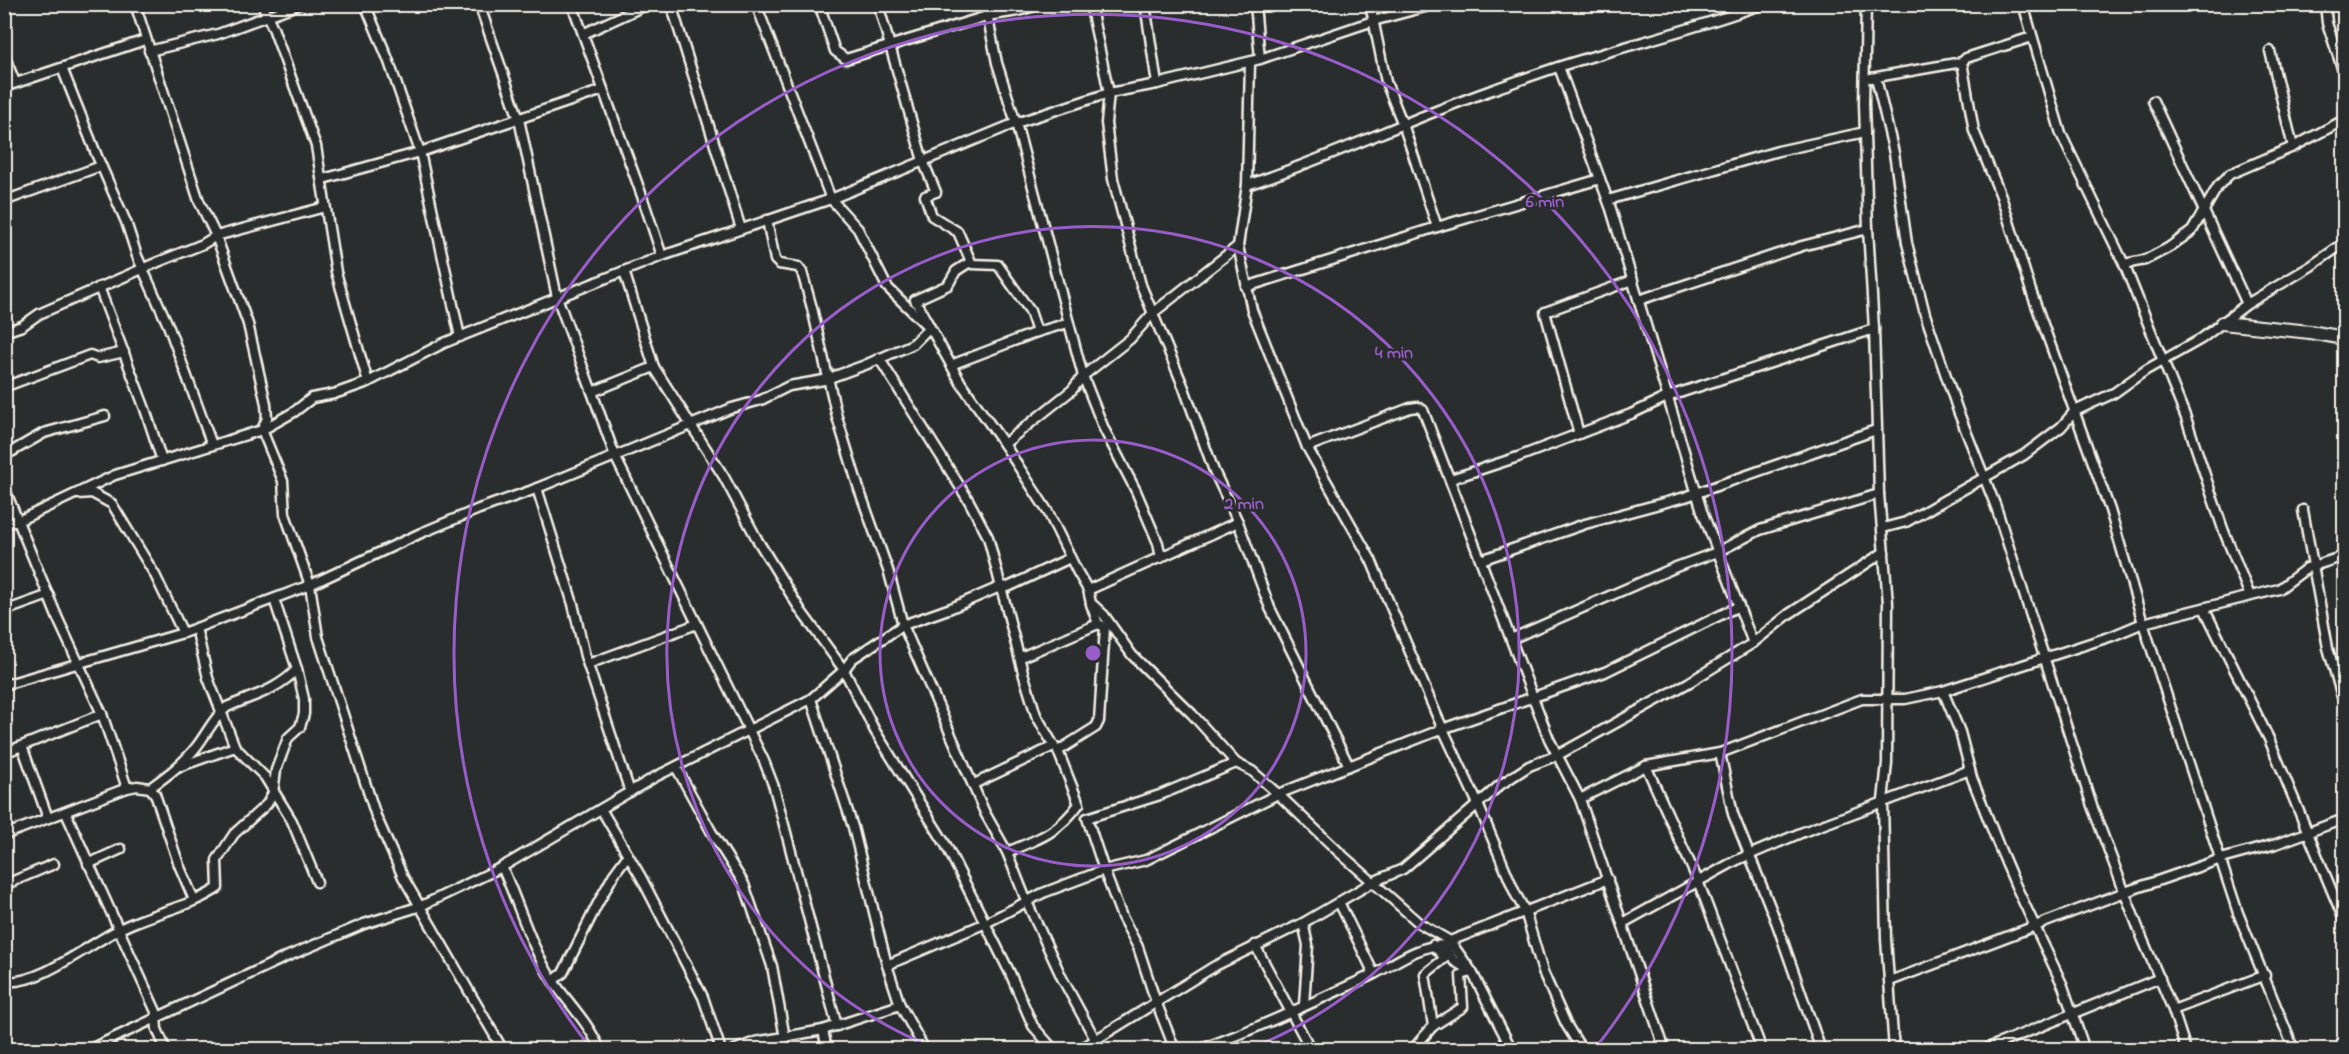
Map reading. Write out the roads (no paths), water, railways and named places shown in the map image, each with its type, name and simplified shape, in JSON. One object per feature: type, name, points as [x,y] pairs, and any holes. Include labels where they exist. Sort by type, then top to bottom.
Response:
[{"type":"street","points":[[135,4],[199,201],[216,236],[254,345],[267,418],[262,429],[284,481],[285,514],[310,585],[318,637],[376,816],[403,877],[503,1050]]},
{"type":"street","points":[[262,4],[308,120],[323,179],[325,207],[336,272],[368,382]]},
{"type":"street","points":[[149,51],[218,34],[300,4]]},
{"type":"street","points":[[365,4],[388,59],[420,152],[460,337]]},
{"type":"street","points":[[479,4],[519,119],[557,297],[615,456],[749,730],[774,787],[837,1026]]},
{"type":"street","points":[[572,4],[662,256]]},
{"type":"street","points":[[583,34],[648,4]]},
{"type":"street","points":[[670,4],[741,229]]},
{"type":"street","points":[[756,4],[831,199],[858,229],[887,287],[929,328]]},
{"type":"street","points":[[819,4],[835,51],[838,56],[846,59],[987,16],[1018,11],[1041,4]]},
{"type":"street","points":[[878,4],[923,161],[936,192],[926,196],[932,216],[957,232],[970,262]]},
{"type":"street","points":[[985,4],[997,63],[1016,123],[1083,376],[1104,429],[1136,491],[1158,543],[1161,558]]},
{"type":"street","points":[[1090,4],[1110,93],[1106,123],[1113,179],[1141,285],[1184,388],[1214,471],[1238,522],[1270,608],[1349,766]]},
{"type":"street","points":[[1144,4],[1157,84]]},
{"type":"street","points":[[1255,4],[1260,59]]},
{"type":"street","points":[[1370,4],[1386,82],[1437,227]]},
{"type":"street","points":[[4,524],[20,520],[69,495],[115,476],[262,429],[294,412],[312,398],[334,394],[368,382],[460,337],[557,297],[662,256],[831,199],[1016,123],[1110,93],[1250,62],[1373,21],[1436,4]]},
{"type":"street","points":[[1246,185],[1285,172],[1402,123],[1559,67],[1667,36],[1763,4]]},
{"type":"street","points":[[1866,4],[1865,132],[1868,229],[1874,329],[1879,494],[1888,603],[1887,763],[1882,801],[1886,939],[1894,1050]]},
{"type":"street","points":[[2023,4],[2061,134],[2124,264],[2186,418],[2223,529],[2250,596]]},
{"type":"street","points":[[2325,4],[2327,23],[2344,74]]},
{"type":"street","points":[[1865,78],[1962,62],[1966,58],[2032,37]]},
{"type":"street","points":[[4,87],[145,40]]},
{"type":"street","points":[[2270,51],[2293,147]]},
{"type":"street","points":[[4,55],[15,82]]},
{"type":"street","points":[[1250,62],[1246,185],[1238,246],[1245,287],[1252,310],[1307,447],[1371,560],[1437,716],[1445,728],[1510,882],[1525,911],[1543,972],[1566,1024],[1582,1050]]},
{"type":"street","points":[[1962,62],[1974,131],[2001,196],[2031,291],[2110,510],[2143,623],[2238,913],[2294,1050]]},
{"type":"street","points":[[1559,67],[1608,200],[1696,493],[1753,643]]},
{"type":"street","points":[[62,68],[168,325],[212,445]]},
{"type":"street","points":[[1876,78],[1894,153],[1907,243],[1925,314],[1958,411],[1996,507],[2092,806],[2173,1010],[2186,1050]]},
{"type":"street","points":[[323,179],[420,152],[603,90]]},
{"type":"street","points":[[2153,101],[2247,304]]},
{"type":"street","points":[[2124,264],[2145,260],[2168,248],[2192,231],[2218,186],[2230,174],[2293,147],[2344,120]]},
{"type":"street","points":[[1608,200],[1778,151],[1865,132]]},
{"type":"street","points":[[4,201],[101,166]]},
{"type":"street","points":[[1245,287],[1600,179]]},
{"type":"street","points":[[4,332],[22,326],[39,314],[203,244],[216,236],[325,207]]},
{"type":"street","points":[[766,220],[775,260],[779,264],[798,267],[802,272],[837,417],[859,489],[889,573],[903,625],[985,813],[1007,852],[1062,978],[1095,1039]]},
{"type":"street","points":[[1639,300],[1802,246],[1868,229]]},
{"type":"street","points":[[1883,528],[1906,522],[2024,454],[2061,427],[2075,411],[2114,393],[2162,360],[2201,339],[2247,304],[2311,266],[2344,243]]},
{"type":"street","points":[[1004,444],[1072,390],[1083,376],[1130,339],[1153,313],[1238,246]]},
{"type":"street","points":[[1037,332],[1030,311],[998,265],[970,262],[956,271],[948,285],[915,300],[951,365],[1048,512],[1088,590],[1098,624]]},
{"type":"street","points":[[624,271],[654,367],[724,477],[758,541],[801,611],[844,670],[875,731],[946,845],[986,923],[1033,1026],[1054,1050]]},
{"type":"street","points":[[1580,434],[1545,312],[1633,280]]},
{"type":"street","points":[[99,287],[162,461]]},
{"type":"street","points":[[951,365],[1037,332],[1068,323]]},
{"type":"street","points":[[2222,323],[2310,332],[2344,339]]},
{"type":"street","points":[[4,685],[183,633],[274,599],[310,585],[420,533],[732,408],[761,400],[789,386],[829,378],[913,344],[929,328]]},
{"type":"street","points":[[1451,479],[1580,434],[1667,397],[1874,329]]},
{"type":"street","points":[[4,387],[90,355],[98,358],[124,352]]},
{"type":"street","points":[[879,358],[969,501],[988,537],[1014,641],[1021,657],[1024,676],[1036,715],[1054,746],[1079,804]]},
{"type":"street","points":[[592,392],[654,367]]},
{"type":"street","points":[[1307,447],[1418,407],[1423,410],[1549,739],[1580,799],[1665,1050]]},
{"type":"street","points":[[4,456],[44,433],[105,416]]},
{"type":"street","points":[[1481,560],[1585,524],[1696,493],[1876,430]]},
{"type":"street","points":[[4,487],[102,714],[127,788]]},
{"type":"street","points":[[537,488],[573,604],[588,664],[630,792]]},
{"type":"street","points":[[69,495],[92,493],[112,504],[155,575],[183,633]]},
{"type":"street","points":[[1511,639],[1717,552],[1760,530],[1879,494]]},
{"type":"street","points":[[2303,510],[2328,648],[2344,704]]},
{"type":"street","points":[[1088,590],[1238,522]]},
{"type":"street","points":[[1079,1050],[1215,966],[1303,923],[1373,882],[1403,869],[1500,785],[1529,766],[1558,755],[1753,643],[1789,614],[1884,552]]},
{"type":"street","points":[[1580,799],[1646,766],[1720,753],[1862,699],[1905,699],[1943,691],[2112,636],[2143,623],[2279,589],[2313,565],[2344,556]]},
{"type":"street","points":[[88,1050],[363,924],[421,906],[502,867],[630,792],[811,699],[844,670],[852,658],[903,625],[1002,586],[1008,587],[1070,558]]},
{"type":"street","points":[[4,611],[49,595]]},
{"type":"street","points":[[4,981],[23,981],[118,929],[194,900],[218,888],[217,860],[241,826],[267,804],[273,793],[276,770],[288,738],[300,727],[304,714],[304,699],[297,669],[274,599]]},
{"type":"street","points":[[1091,603],[1104,615],[1132,655],[1192,714],[1236,763],[1252,771],[1419,922],[1450,941],[1472,972],[1512,1050]]},
{"type":"street","points":[[887,965],[986,923],[1026,900],[1104,870],[1146,860],[1278,794],[1445,728],[1605,672],[1738,606]]},
{"type":"street","points":[[2204,608],[2269,739],[2344,920]]},
{"type":"street","points":[[588,664],[697,624]]},
{"type":"street","points":[[1021,657],[1098,624],[1105,627],[1099,721],[1096,727],[1058,751],[1079,804]]},
{"type":"street","points":[[196,628],[208,678],[235,747],[265,777],[292,821],[317,882]]},
{"type":"street","points":[[150,788],[178,767],[196,747],[220,712],[275,688],[297,669]]},
{"type":"street","points":[[1943,691],[1960,732],[1970,770],[2015,884],[2063,986],[2085,1050]]},
{"type":"street","points":[[811,699],[853,826],[887,965],[900,1005],[925,1050]]},
{"type":"street","points":[[4,753],[102,714]]},
{"type":"street","points":[[22,746],[48,818]]},
{"type":"street","points":[[974,784],[1054,746]]},
{"type":"street","points":[[178,767],[235,747]]},
{"type":"street","points":[[1720,753],[1733,814],[1777,924],[1821,1050]]},
{"type":"street","points":[[1175,1050],[1138,947],[1122,917],[1104,870],[1087,818],[1160,795],[1236,763]]},
{"type":"street","points":[[1646,766],[1698,881],[1762,1050]]},
{"type":"street","points":[[676,767],[711,831],[744,884],[772,966],[785,1038]]},
{"type":"street","points":[[1623,922],[1750,854],[1882,801],[1970,770]]},
{"type":"street","points":[[4,835],[127,788],[137,786],[150,788],[155,794],[194,900]]},
{"type":"street","points":[[1007,852],[1048,835],[1070,816],[1079,804]]},
{"type":"street","points":[[601,809],[703,997],[721,1050]]},
{"type":"street","points":[[66,813],[157,1017],[157,1029],[166,1050]]},
{"type":"street","points":[[1890,981],[2125,892],[2221,859],[2276,844],[2344,819]]},
{"type":"street","points":[[88,864],[121,849]]},
{"type":"street","points":[[553,981],[564,973],[597,905],[614,874],[628,855]]},
{"type":"street","points":[[4,885],[54,864]]},
{"type":"street","points":[[502,867],[543,963],[553,981],[591,1030],[600,1050]]},
{"type":"street","points":[[1450,941],[1608,879]]},
{"type":"street","points":[[1339,903],[1374,974]]},
{"type":"street","points":[[1303,923],[1308,945],[1304,1005]]},
{"type":"street","points":[[1255,945],[1311,1050]]},
{"type":"street","points":[[1198,1050],[1292,1011],[1374,974],[1413,952],[1433,945],[1444,945],[1454,961],[1472,972]]},
{"type":"street","points":[[1433,945],[1445,958],[1425,974],[1433,1026]]},
{"type":"street","points":[[1415,1050],[1414,1048],[1433,1026],[1463,1007],[1461,975],[1472,972]]},
{"type":"street","points":[[2173,1010],[2265,975]]},
{"type":"street","points":[[1983,1050],[2160,978]]},
{"type":"street","points":[[734,1050],[755,1042],[823,1030],[900,1005]]},
{"type":"street","points":[[823,1030],[827,1050]]}]
